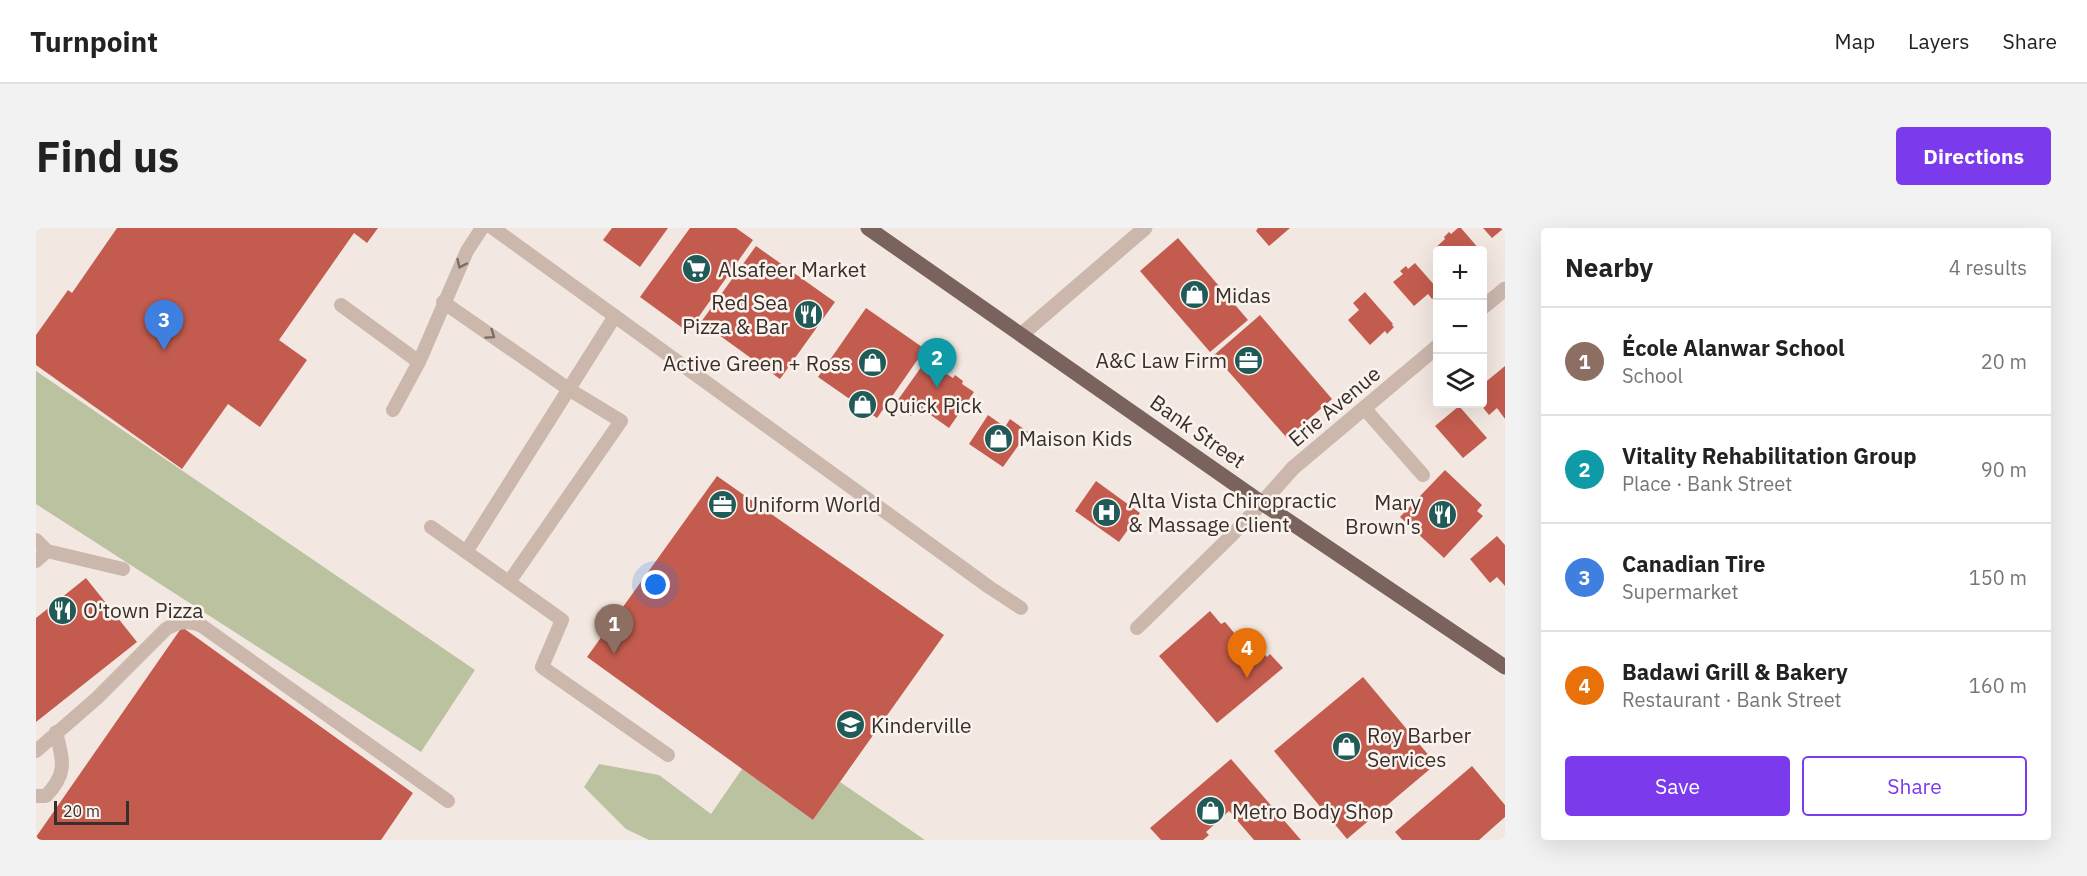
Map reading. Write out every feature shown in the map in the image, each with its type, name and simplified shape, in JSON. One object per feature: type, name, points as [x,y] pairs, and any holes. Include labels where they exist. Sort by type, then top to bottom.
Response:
[{"type":"main road","name":"Bank Street","points":[[868,228],[1505,667]]},
{"type":"street","points":[[1022,334],[1144,228]]},
{"type":"street","points":[[1487,304],[1505,289]]},
{"type":"street","name":"Erie Avenue","points":[[1263,502],[1293,468],[1433,349]]},
{"type":"lane","points":[[393,410],[419,362],[467,250],[482,228]]},
{"type":"lane","points":[[493,228],[1021,608]]},
{"type":"lane","points":[[443,302],[570,390],[621,421],[509,582]]},
{"type":"lane","points":[[341,305],[419,362]]},
{"type":"lane","points":[[466,552],[615,316]]},
{"type":"lane","points":[[1364,408],[1423,475]]},
{"type":"lane","points":[[1137,628],[1263,502]]},
{"type":"lane","points":[[432,527],[562,620],[542,667],[668,755]]},
{"type":"lane","points":[[36,540],[47,551],[123,569]]},
{"type":"lane","points":[[36,561],[47,551]]},
{"type":"lane","points":[[36,751],[97,698],[166,629],[178,622],[190,621],[202,627],[448,801]]},
{"type":"lane","points":[[36,796],[46,796],[57,785],[64,763],[56,732]]},
{"type":"green space","points":[[36,371],[475,670],[421,752],[36,504]]},
{"type":"green space","points":[[599,764],[659,775],[711,814],[742,769],[813,820],[840,782],[925,840],[649,840],[626,829],[584,787]]},
{"type":"building","points":[[117,228],[378,228],[367,243],[354,233],[279,340],[307,360],[260,427],[228,404],[182,469],[36,365],[36,335],[68,290],[72,293]]},
{"type":"building","points":[[612,228],[668,228],[640,267],[603,240]]},
{"type":"building","name":"Alsafeer Market","points":[[690,228],[736,228],[753,240],[688,332],[640,297]]},
{"type":"building","points":[[1258,228],[1290,228],[1269,246],[1256,231]]},
{"type":"building","points":[[1461,228],[1477,246],[1437,246],[1449,232],[1451,234]]},
{"type":"building","points":[[1483,228],[1504,228],[1492,238]]},
{"type":"building","name":"Midas","points":[[1178,238],[1248,320],[1210,352],[1140,271]]},
{"type":"building","points":[[756,246],[835,302],[780,379],[701,322]]},
{"type":"building","points":[[1415,263],[1433,284],[1432,299],[1428,294],[1414,306],[1393,282],[1403,274],[1400,271],[1406,266],[1408,269]]},
{"type":"building","points":[[1365,292],[1394,327],[1387,334],[1385,331],[1370,345],[1348,320],[1359,310],[1353,303]]},
{"type":"building","name":"Active Green + Ross","points":[[866,308],[925,349],[877,418],[818,377]]},
{"type":"building","points":[[1260,315],[1332,399],[1287,438],[1214,355]]},
{"type":"building","points":[[934,349],[951,360],[942,371],[953,378],[955,375],[963,381],[962,384],[974,392],[949,428],[918,406],[911,416],[895,404]]},
{"type":"building","points":[[1505,366],[1505,419],[1497,408],[1489,415],[1483,408],[1487,408],[1487,381]]},
{"type":"building","points":[[1457,408],[1461,408],[1487,438],[1463,458],[1435,426]]},
{"type":"building","name":"Maison Kids","points":[[988,415],[1005,427],[1010,419],[1028,432],[1003,467],[969,444]]},
{"type":"building","name":"Mary Brown's","points":[[1445,470],[1482,505],[1477,511],[1483,516],[1444,558],[1400,517]]},
{"type":"building","points":[[717,476],[944,635],[813,820],[587,657]]},
{"type":"building","name":"Alta Vista Chiropractic & Massage Client","points":[[1096,481],[1140,513],[1119,542],[1075,511]]},
{"type":"building","points":[[1497,536],[1505,545],[1505,586],[1497,577],[1490,583],[1470,559]]},
{"type":"building","points":[[86,578],[137,642],[36,722],[36,618]]},
{"type":"building","points":[[1210,611],[1221,624],[1225,622],[1236,635],[1240,632],[1252,647],[1255,644],[1267,657],[1270,654],[1283,668],[1217,723],[1159,656]]},
{"type":"building","points":[[182,627],[413,793],[381,840],[36,840]]},
{"type":"building","name":"Roy Barber Services","points":[[1363,677],[1436,764],[1347,839],[1274,751]]},
{"type":"building","points":[[1231,759],[1301,840],[1254,840],[1229,811],[1206,832],[1209,835],[1203,840],[1161,840],[1150,828]]},
{"type":"building","points":[[1472,766],[1505,805],[1505,817],[1479,840],[1402,840],[1395,832]]},
{"type":"place","name":"Alsafeer Market","points":[[697,269]]},
{"type":"place","name":"Midas","points":[[1194,295]]},
{"type":"place","name":"Red Sea Pizza & Bar","points":[[809,314]]},
{"type":"place","name":"Canadian Tire","points":[[164,350]]},
{"type":"place","name":"A&C Law Firm","points":[[1248,360]]},
{"type":"place","name":"Active Green + Ross","points":[[872,363]]},
{"type":"place","name":"Vitality Rehabilitation Group","points":[[937,388]]},
{"type":"place","name":"Quick Pick","points":[[863,405]]},
{"type":"place","name":"Maison Kids","points":[[998,438]]},
{"type":"place","name":"Uniform World","points":[[723,504]]},
{"type":"place","name":"Alta Vista Chiropractic & Massage Client","points":[[1107,512]]},
{"type":"place","name":"Mary Brown's","points":[[1442,514]]},
{"type":"place","name":"O'town Pizza","points":[[62,610]]},
{"type":"place","name":"École Alanwar School","points":[[614,654]]},
{"type":"place","name":"Badawi Grill & Bakery","points":[[1247,678]]},
{"type":"place","name":"Kinderville","points":[[850,725]]},
{"type":"place","name":"Roy Barber Services","points":[[1346,747]]},
{"type":"place","name":"Metro Body Shop","points":[[1211,811]]}]
